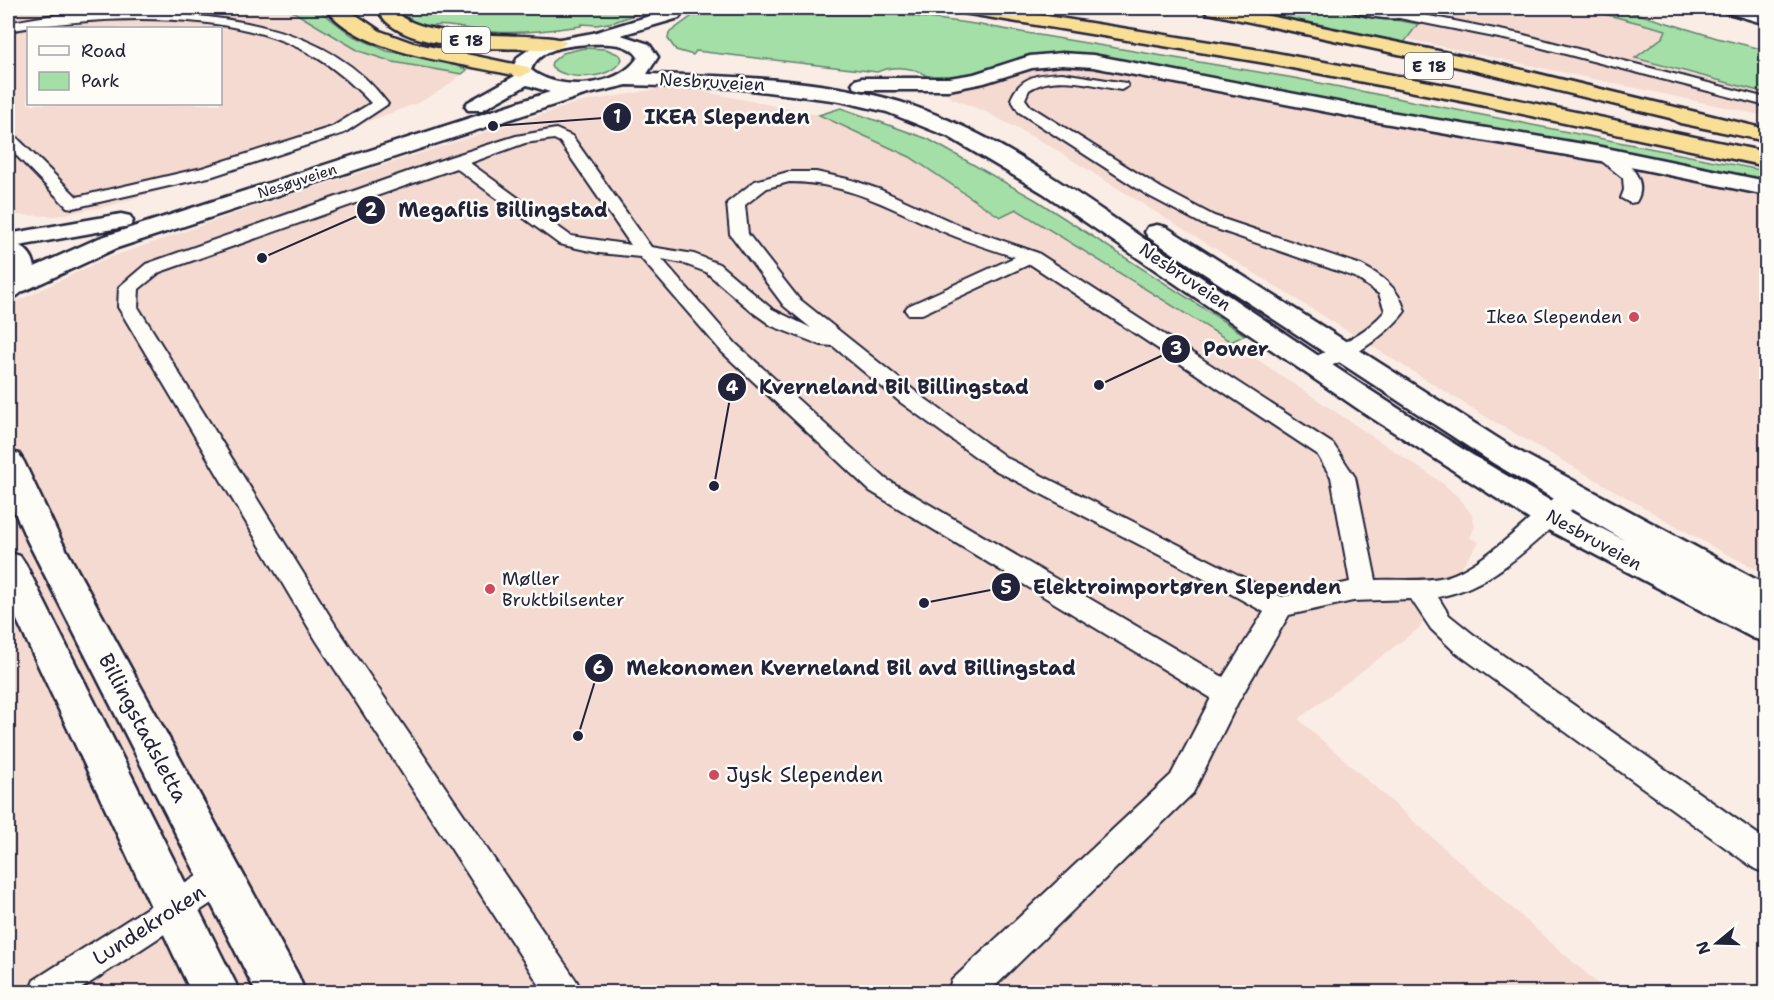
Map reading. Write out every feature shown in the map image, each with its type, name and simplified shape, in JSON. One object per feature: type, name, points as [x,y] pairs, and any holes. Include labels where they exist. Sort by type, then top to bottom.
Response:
[{"type":"highway","name":"E 18","points":[[335,8],[361,29],[389,42],[488,60],[524,74]]},
{"type":"highway","name":"E 18","points":[[393,8],[390,15],[393,20],[410,30],[492,42],[557,43]]},
{"type":"highway","name":"E 18","points":[[963,8],[1166,39],[1322,67],[1767,159]]},
{"type":"highway","name":"E 18","points":[[1208,8],[1477,65],[1767,135]]},
{"type":"highway","name":"E 18","points":[[1196,24],[1452,70],[1767,135]]},
{"type":"street","points":[[1358,8],[1404,11]]},
{"type":"street","points":[[1731,8],[1767,19]]},
{"type":"street","points":[[584,88],[542,85],[524,74],[522,63],[529,55],[557,43],[619,32],[661,15],[678,11]]},
{"type":"street","points":[[626,79],[639,72],[656,53],[678,11]]},
{"type":"street","name":"Nesbruveien","points":[[595,38],[623,40],[656,53],[862,84],[949,111],[1015,142],[1327,358]]},
{"type":"street","points":[[862,84],[949,84],[977,79],[1030,62],[1062,59],[1093,60],[1384,117],[1601,154],[1767,188]]},
{"type":"street","name":"Nesøyveien","points":[[8,241],[86,229],[180,205],[463,111],[524,74]]},
{"type":"street","name":"Nesbruveien","points":[[584,88],[626,79],[717,81],[814,91],[880,103],[938,123],[982,145],[1560,505],[1767,628]]},
{"type":"street","name":"Nesøyveien","points":[[11,288],[108,243],[584,88]]},
{"type":"street","points":[[8,249],[20,256],[23,264],[22,274],[11,288]]},
{"type":"street","name":"Billingstadsletta","points":[[8,462],[44,540],[281,993]]},
{"type":"street","name":"Nesbruveien","points":[[1560,505],[1767,601]]},
{"type":"street","points":[[8,565],[216,993]]},
{"type":"lane","points":[[8,25],[56,8]]},
{"type":"lane","points":[[1404,11],[1521,38],[1767,102]]},
{"type":"lane","points":[[8,25],[62,17],[98,15],[219,20],[249,25],[275,32],[321,53],[348,71],[380,104],[339,130],[327,134],[207,172],[73,203],[8,138]]},
{"type":"lane","points":[[1121,86],[1079,77],[1053,77],[1028,85],[1020,91],[1018,99],[1023,109],[1032,115],[1184,209],[1236,231],[1333,261],[1372,278],[1388,291],[1395,311],[1378,331],[1327,358]]},
{"type":"lane","points":[[564,993],[326,633],[128,306],[129,287],[153,268],[456,160],[543,135],[556,134],[566,139],[644,250],[729,348],[878,485],[1228,694]]},
{"type":"lane","points":[[1601,154],[1627,172],[1634,181],[1635,189],[1630,198]]},
{"type":"lane","points":[[456,160],[565,240],[585,246],[644,250],[687,258],[708,266],[766,315],[847,349]]},
{"type":"lane","points":[[1280,608],[1184,556],[999,463],[847,349],[791,302],[739,234],[736,203],[749,189],[784,178],[814,176],[861,187],[957,231],[1031,257],[1325,449],[1343,477],[1365,590]]},
{"type":"lane","points":[[915,310],[1031,257]]},
{"type":"lane","points":[[964,993],[1182,784],[1228,694],[1280,608],[1323,596],[1365,590],[1419,590],[1448,586],[1471,575],[1560,505]]},
{"type":"lane","points":[[1419,590],[1440,622],[1464,643],[1767,858]]},
{"type":"lane","name":"Lundekroken","points":[[46,993],[222,878]]},
{"type":"shaded area","points":[[8,8],[287,8],[334,38],[393,62],[462,74],[443,89],[420,102],[280,154],[109,206],[54,216],[8,214]]},
{"type":"shaded area","points":[[1356,8],[1581,8],[1666,30],[1663,37],[1636,58],[1676,71],[1766,93],[1766,116],[1408,39],[1418,25],[1364,14]]},
{"type":"shaded area","points":[[1049,55],[1652,158],[1766,184],[1766,574],[1715,548],[1488,418],[1043,142],[984,111],[953,99],[932,81],[982,72],[1010,61]]},
{"type":"shaded area","points":[[685,88],[819,115],[910,157],[1000,217],[1016,209],[1231,342],[1442,483],[1459,498],[1472,515],[1475,526],[1470,538],[1479,542],[1419,628],[1298,719],[1607,992],[8,992],[8,306],[100,261],[260,205],[577,103],[658,89]]},
{"type":"green space","points":[[287,8],[316,8],[352,35],[387,51],[448,62],[467,70],[462,74],[393,62],[359,51]]},
{"type":"green space","points":[[408,8],[654,8],[614,22],[597,25],[581,24],[581,26],[548,30],[503,32],[459,27],[426,27],[413,22],[406,14]]},
{"type":"green space","points":[[703,8],[847,8],[968,23],[1294,78],[1766,171],[1766,184],[1652,158],[1049,55],[1010,61],[972,75],[932,81],[921,72],[906,68],[891,68],[877,72],[696,51],[693,55],[676,50],[668,39],[669,33]]},
{"type":"green space","points":[[1238,8],[1327,8],[1418,24],[1403,44]]},
{"type":"green space","points":[[1581,8],[1618,8],[1717,38],[1766,50],[1766,93],[1635,58],[1663,37],[1666,30]]},
{"type":"green space","points":[[584,48],[606,49],[620,55],[622,59],[617,66],[599,75],[567,75],[551,66],[552,62],[563,53]]},
{"type":"green space","points":[[841,108],[928,139],[1036,200],[1245,335],[1231,342],[1016,209],[1000,217],[910,157],[819,115]]},
{"type":"place","name":"IKEA Slependen","points":[[493,126]]},
{"type":"place","name":"Megaflis Billingstad","points":[[262,258]]},
{"type":"place","name":"Ikea Slependen","points":[[1634,317]]},
{"type":"place","name":"Power","points":[[1099,385]]},
{"type":"place","name":"Kverneland Bil Billingstad","points":[[714,486]]},
{"type":"place","name":"Møller Bruktbilsenter","points":[[490,589]]},
{"type":"place","name":"Elektroimportøren Slependen","points":[[924,603]]},
{"type":"place","name":"Mekonomen Kverneland Bil avd Billingstad","points":[[578,736]]},
{"type":"place","name":"Jysk Slependen","points":[[714,775]]}]
